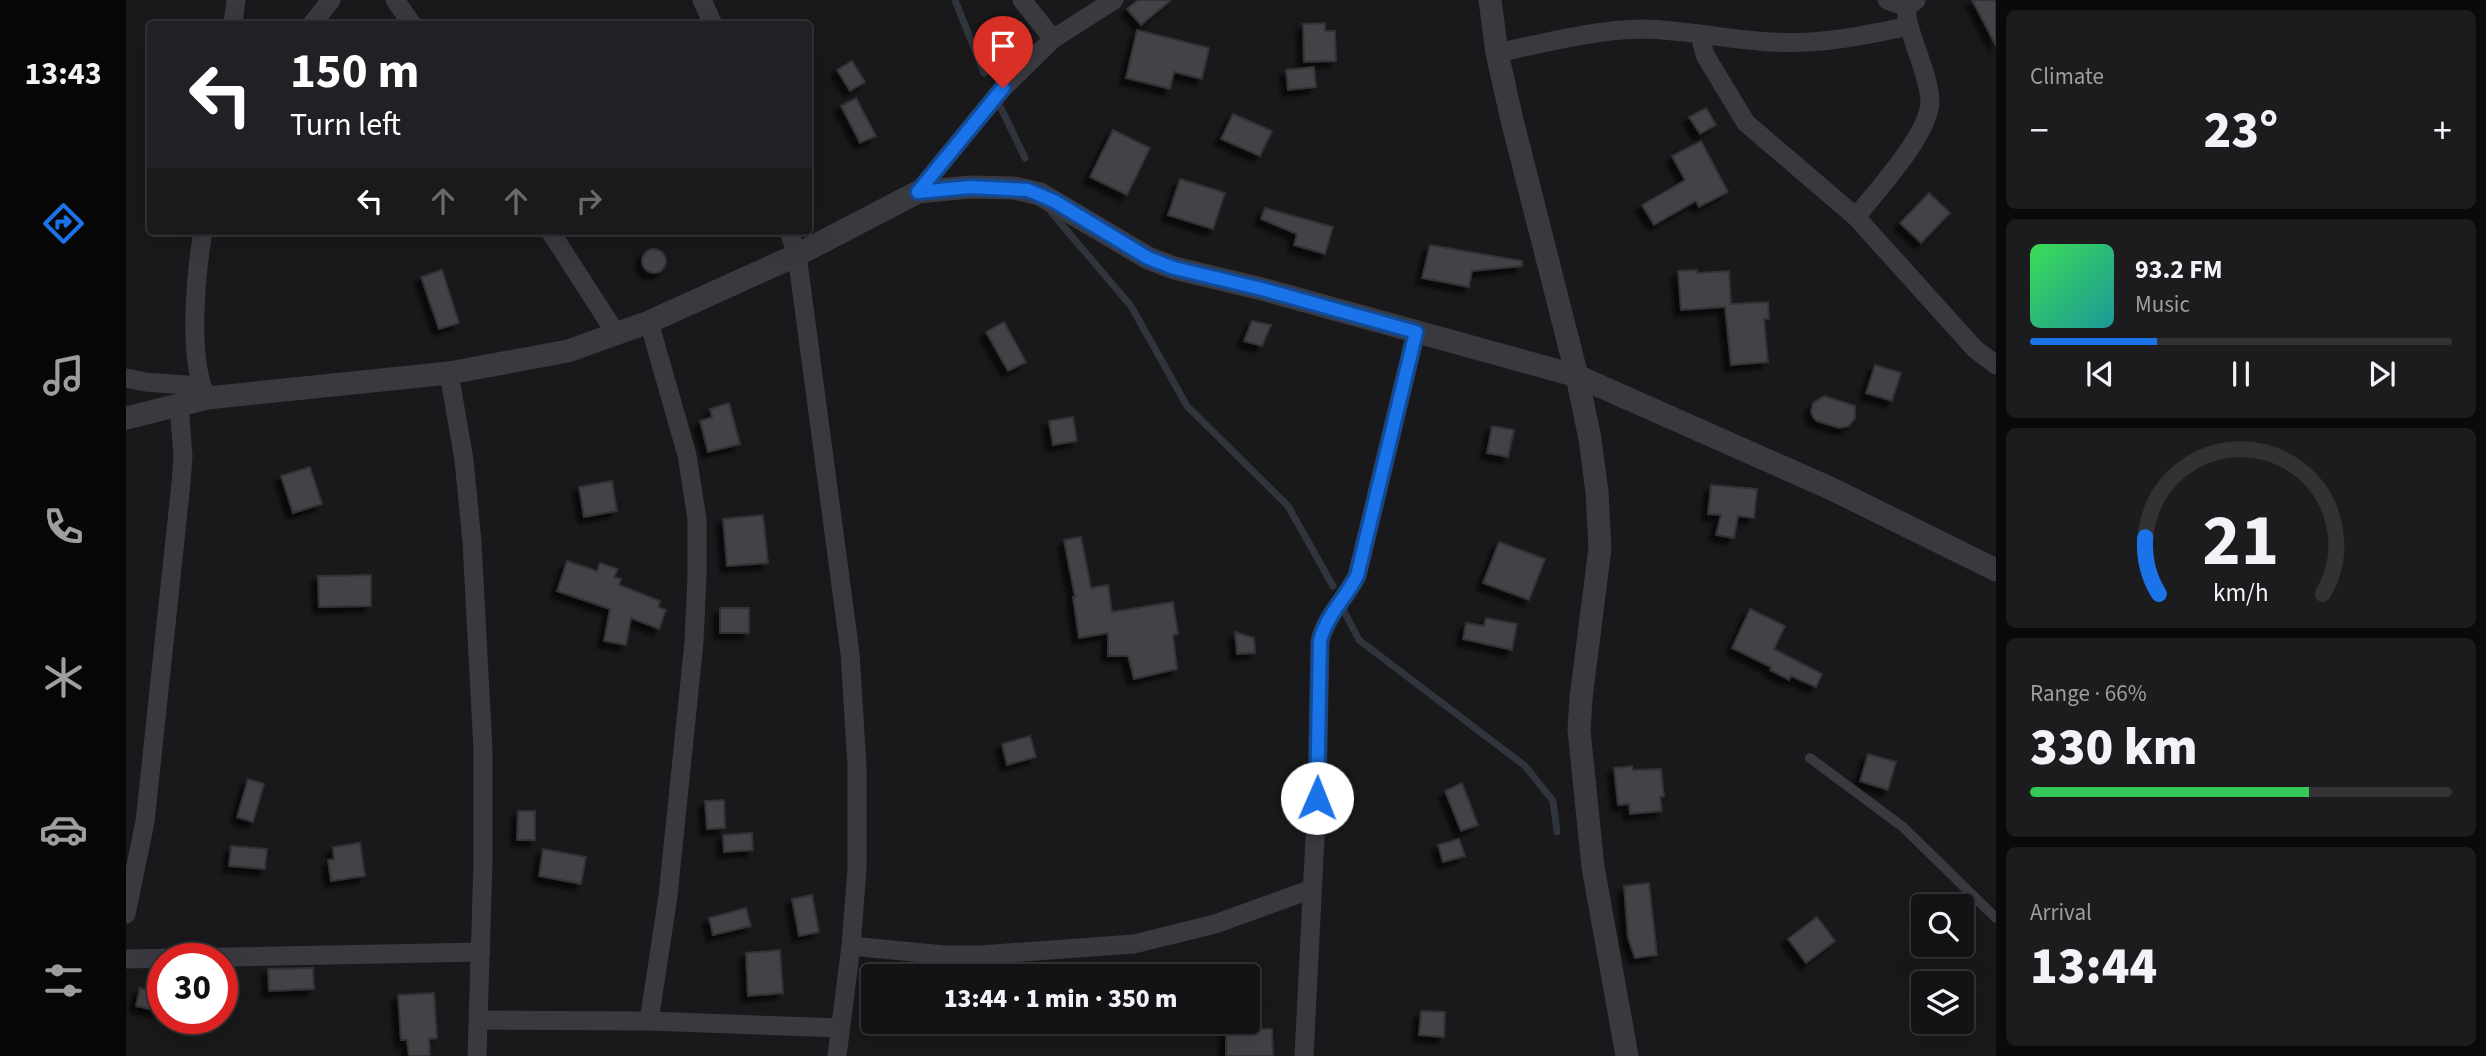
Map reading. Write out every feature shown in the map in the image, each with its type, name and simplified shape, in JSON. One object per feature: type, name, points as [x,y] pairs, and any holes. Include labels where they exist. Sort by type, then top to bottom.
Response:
[{"type":"street","points":[[233,21],[236,0]]},
{"type":"street","points":[[314,21],[331,0]]},
{"type":"street","points":[[395,0],[410,21]]},
{"type":"street","points":[[702,0],[712,21]]},
{"type":"street","points":[[1022,0],[1053,39]]},
{"type":"street","points":[[918,192],[1003,88],[1053,39],[1114,0]]},
{"type":"street","points":[[1490,0],[1497,53],[1577,376],[1590,439],[1597,492],[1600,548],[1578,730],[1593,867],[1627,1056]]},
{"type":"street","points":[[1887,0],[1911,11]]},
{"type":"street","points":[[1497,53],[1569,37],[1644,29],[1773,43],[1839,40],[1911,11]]},
{"type":"street","points":[[1856,217],[1915,142],[1930,102],[1911,11]]},
{"type":"street","points":[[1700,35],[1705,55],[1746,122],[1856,217],[1975,349],[1996,365]]},
{"type":"street","points":[[126,378],[204,392],[449,373],[568,351],[649,322],[797,255],[918,192],[970,187],[1028,190],[1054,201],[1148,258],[1174,268],[1262,289],[1577,376],[1832,488],[1996,570]]},
{"type":"street","points":[[203,235],[195,317],[196,358],[204,392]]},
{"type":"street","points":[[553,235],[617,335]]},
{"type":"street","points":[[790,235],[797,255],[850,653],[857,766],[857,869],[851,946],[837,1056]]},
{"type":"street","points":[[649,322],[687,455],[697,519],[694,642],[668,896],[649,1021]]},
{"type":"street","points":[[1304,1056],[1320,641],[1325,622],[1347,595],[1357,576],[1416,332]]},
{"type":"street","points":[[449,373],[464,460],[472,542],[483,750],[477,1056]]},
{"type":"street","points":[[126,418],[179,404],[204,392]]},
{"type":"street","points":[[126,914],[145,822],[181,483],[183,456],[179,404]]},
{"type":"street","points":[[851,946],[944,955],[980,955],[1134,944],[1215,924],[1312,889]]},
{"type":"street","points":[[126,959],[481,952]]},
{"type":"street","points":[[479,1020],[649,1021],[840,1028]]},
{"type":"lane","points":[[1810,758],[1903,827],[1996,918]]},
{"type":"building","points":[[1138,0],[1171,0],[1141,25],[1127,9]]},
{"type":"building","points":[[1972,0],[1996,0],[1996,46]]},
{"type":"building","points":[[1325,23],[1325,31],[1335,31],[1336,61],[1304,62],[1303,24]]},
{"type":"building","points":[[1137,30],[1209,48],[1202,79],[1174,72],[1170,89],[1126,78]]},
{"type":"building","points":[[852,61],[865,82],[850,91],[837,70]]},
{"type":"building","points":[[1314,67],[1316,87],[1288,90],[1286,70]]},
{"type":"building","points":[[856,98],[876,136],[860,143],[841,106]]},
{"type":"building","points":[[1706,108],[1716,125],[1700,134],[1689,117]]},
{"type":"building","points":[[1233,114],[1272,131],[1260,156],[1221,139]]},
{"type":"building","points":[[1113,130],[1150,148],[1127,195],[1090,177]]},
{"type":"building","points":[[1701,141],[1728,192],[1699,207],[1696,201],[1654,225],[1642,205],[1685,180],[1672,156]]},
{"type":"building","points":[[1180,179],[1225,193],[1213,229],[1168,215]]},
{"type":"building","points":[[1929,193],[1950,213],[1921,243],[1900,223]]},
{"type":"building","points":[[1265,208],[1333,227],[1325,254],[1294,245],[1297,234],[1261,219]]},
{"type":"building","points":[[1430,245],[1522,261],[1522,266],[1472,271],[1469,287],[1422,278]]},
{"type":"building","points":[[654,249],[662,253],[666,261],[662,269],[654,273],[646,269],[642,261],[646,253]]},
{"type":"building","points":[[442,270],[459,323],[439,329],[421,277]]},
{"type":"building","points":[[1697,270],[1697,273],[1729,271],[1731,304],[1768,302],[1769,319],[1764,319],[1768,362],[1731,365],[1725,307],[1681,310],[1678,271]]},
{"type":"building","points":[[1252,321],[1271,325],[1262,346],[1244,341]]},
{"type":"building","points":[[1004,322],[1026,362],[1008,371],[986,332]]},
{"type":"building","points":[[1875,365],[1901,373],[1892,401],[1866,393]]},
{"type":"building","points":[[1824,396],[1855,406],[1855,418],[1849,426],[1839,428],[1817,421],[1813,417],[1813,403]]},
{"type":"building","points":[[729,403],[740,444],[708,452],[700,421],[712,417],[710,409]]},
{"type":"building","points":[[1073,417],[1077,441],[1053,445],[1049,421]]},
{"type":"building","points":[[1492,426],[1514,430],[1508,457],[1487,453]]},
{"type":"building","points":[[310,467],[322,504],[293,513],[281,476]]},
{"type":"building","points":[[612,481],[617,511],[584,517],[579,487]]},
{"type":"building","points":[[1711,485],[1757,489],[1754,518],[1738,516],[1734,538],[1716,535],[1721,515],[1708,514]]},
{"type":"building","points":[[763,515],[768,563],[727,566],[723,519]]},
{"type":"building","points":[[1081,537],[1091,588],[1108,585],[1112,612],[1173,602],[1178,634],[1173,635],[1177,669],[1134,679],[1128,656],[1108,656],[1108,633],[1079,638],[1075,597],[1064,540]]},
{"type":"building","points":[[1499,542],[1545,559],[1529,600],[1483,583]]},
{"type":"building","points":[[567,561],[597,571],[600,563],[618,569],[614,577],[621,579],[619,585],[660,601],[658,607],[666,610],[659,629],[631,618],[626,645],[604,641],[610,609],[557,591]]},
{"type":"building","points":[[371,575],[371,606],[319,607],[318,576]]},
{"type":"building","points":[[720,608],[749,608],[749,633],[720,633]]},
{"type":"building","points":[[1750,609],[1785,626],[1774,649],[1822,674],[1816,687],[1791,676],[1789,680],[1770,670],[1771,667],[1732,648]]},
{"type":"building","points":[[1486,618],[1517,624],[1512,650],[1463,639],[1466,623],[1484,626]]},
{"type":"building","points":[[1235,632],[1254,638],[1255,653],[1237,654]]},
{"type":"building","points":[[1030,736],[1036,757],[1007,765],[1002,744]]},
{"type":"building","points":[[1868,754],[1896,762],[1888,790],[1860,781]]},
{"type":"building","points":[[1632,766],[1633,770],[1661,769],[1664,796],[1660,797],[1662,811],[1630,814],[1629,804],[1618,805],[1614,768]]},
{"type":"building","points":[[248,779],[264,784],[253,822],[237,817]]},
{"type":"building","points":[[1462,783],[1478,825],[1461,831],[1445,791]]},
{"type":"building","points":[[724,800],[725,828],[707,829],[705,801]]},
{"type":"building","points":[[518,811],[535,811],[535,840],[517,840]]},
{"type":"building","points":[[752,833],[753,850],[724,852],[723,835]]},
{"type":"building","points":[[1459,839],[1465,856],[1443,862],[1438,845]]},
{"type":"building","points":[[360,843],[365,876],[331,881],[328,860],[334,859],[333,847]]},
{"type":"building","points":[[231,846],[267,849],[265,869],[229,866]]},
{"type":"building","points":[[543,849],[586,857],[581,884],[539,876]]},
{"type":"building","points":[[1649,883],[1657,955],[1635,958],[1628,938],[1624,886]]},
{"type":"building","points":[[812,895],[819,932],[799,936],[792,899]]},
{"type":"building","points":[[746,908],[751,926],[713,935],[709,918]]},
{"type":"building","points":[[1817,917],[1835,941],[1806,963],[1788,939]]},
{"type":"building","points":[[780,950],[783,993],[748,996],[746,953]]},
{"type":"building","points":[[313,968],[314,989],[269,991],[268,969]]},
{"type":"building","points":[[140,988],[147,990],[147,1008],[136,1006]]},
{"type":"building","points":[[434,993],[437,1038],[429,1039],[430,1056],[409,1056],[407,1040],[401,1040],[398,995]]},
{"type":"building","points":[[1421,1011],[1445,1012],[1444,1037],[1419,1035]]},
{"type":"building","points":[[1260,1029],[1272,1029],[1273,1056],[1226,1056],[1226,1034],[1260,1034]]},
{"type":"waterway","points":[[955,0],[984,73]]},
{"type":"waterway","points":[[1001,108],[1025,158]]},
{"type":"waterway","points":[[1051,212],[1131,306],[1187,406],[1288,506],[1333,586]]},
{"type":"waterway","points":[[1344,611],[1359,640],[1525,766],[1553,801],[1557,832]]},
{"type":"route","points":[[1003,88],[918,192],[970,187],[1028,190],[1054,201],[1148,258],[1174,268],[1262,289],[1416,332],[1357,576],[1347,595],[1325,622],[1320,641],[1317,798]]}]
